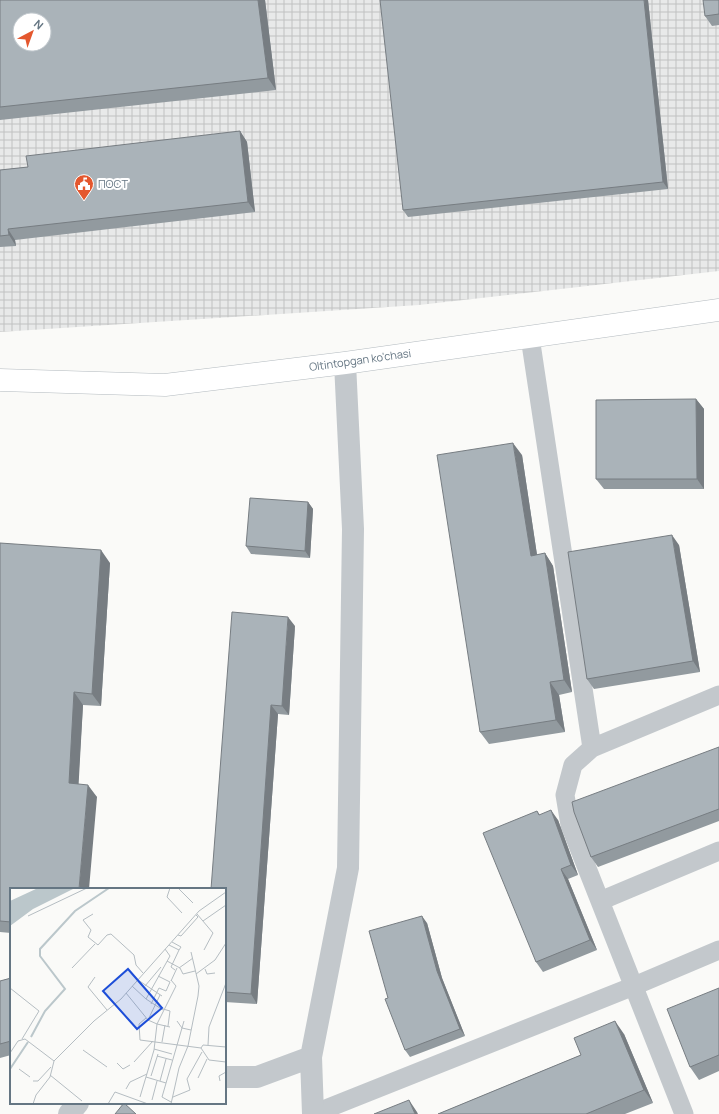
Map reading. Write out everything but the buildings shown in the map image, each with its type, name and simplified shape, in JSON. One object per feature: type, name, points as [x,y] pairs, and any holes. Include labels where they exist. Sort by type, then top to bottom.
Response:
[{"type":"street","name":"Oltintopgan ko'chasi","points":[[0,380],[165,385],[345,363],[719,310]]},
{"type":"street","points":[[313,1114],[311,1058],[348,868],[353,529],[345,363]]},
{"type":"street","points":[[226,1077],[257,1077],[311,1058]]},
{"type":"street","points":[[69,1114],[77,1104]]},
{"type":"lane","points":[[530,337],[592,748]]},
{"type":"lane","points":[[684,1114],[570,825],[565,795],[572,765],[592,748],[719,695]]},
{"type":"lane","points":[[600,901],[719,851]]},
{"type":"lane","points":[[313,1114],[634,986],[719,950]]},
{"type":"shaded area","points":[[0,0],[719,0],[719,271],[419,305],[0,332]]},
{"type":"place","name":"ПОСТ","points":[[84,201]]}]
